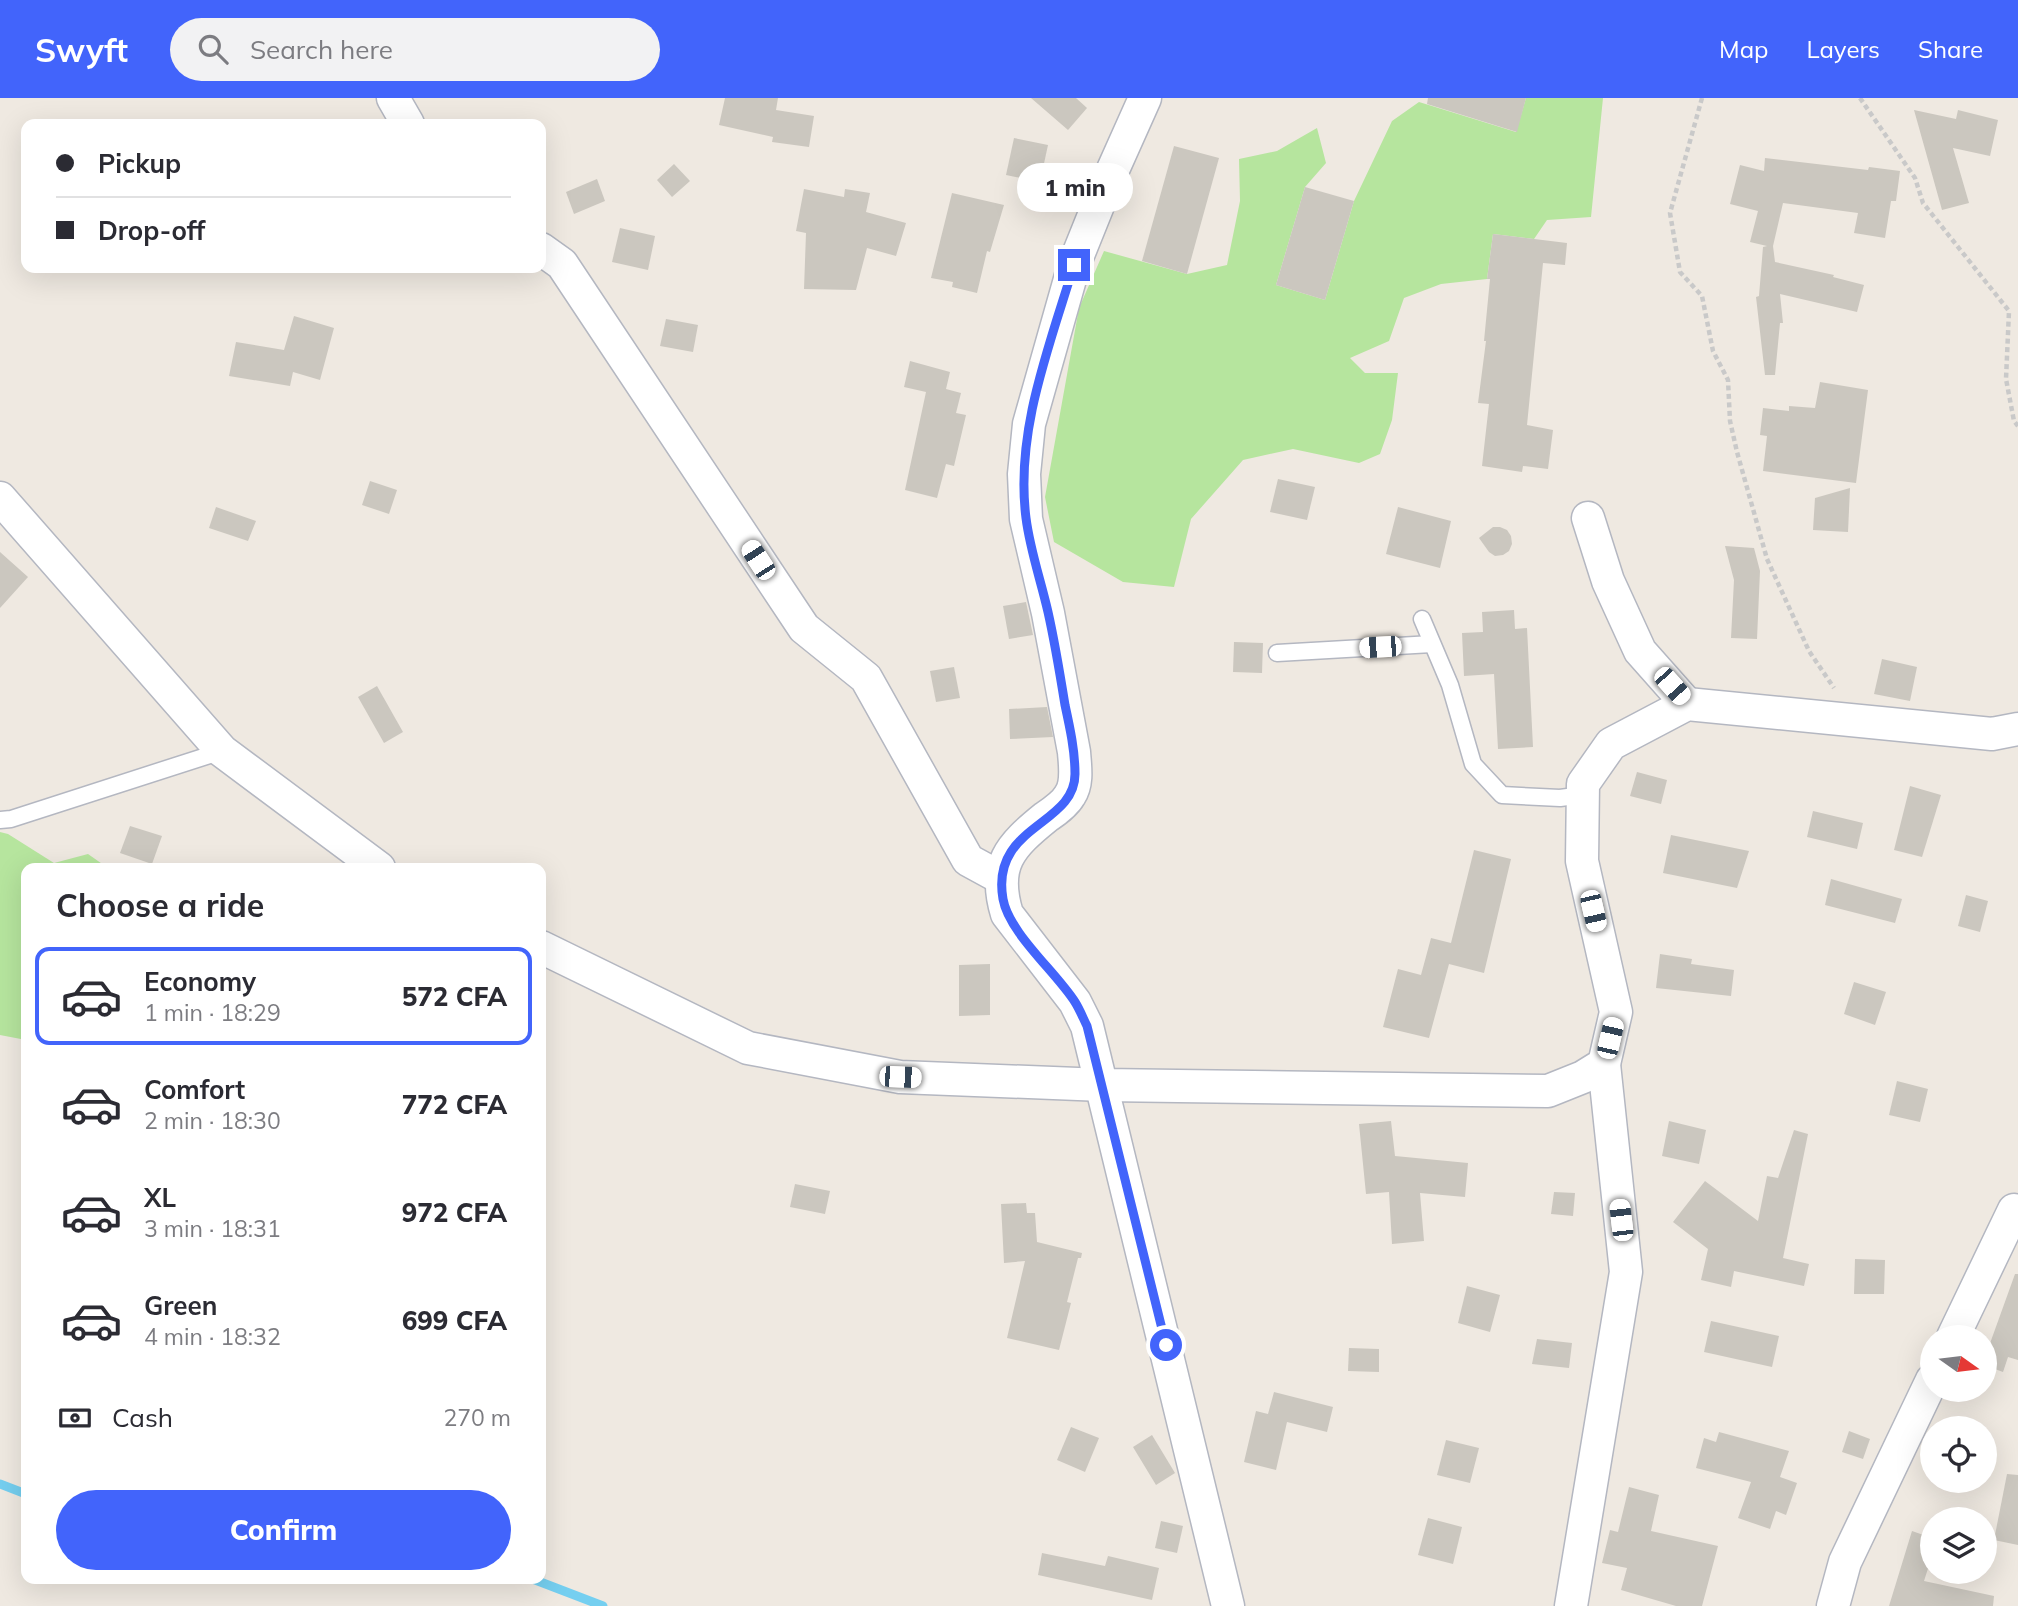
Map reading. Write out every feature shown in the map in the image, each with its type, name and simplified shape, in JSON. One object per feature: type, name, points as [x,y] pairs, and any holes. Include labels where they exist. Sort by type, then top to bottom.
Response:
[{"type":"street","points":[[393,98],[405,119]]},
{"type":"street","points":[[1145,98],[1074,265],[1029,424],[1024,474],[1026,520],[1048,612],[1072,739],[1074,784],[1071,795],[1063,804],[1020,838],[1008,856],[1001,878],[1007,914],[1075,1002],[1087,1026],[1228,1606]]},
{"type":"street","points":[[546,252],[562,264],[804,628],[866,678],[968,860],[1001,878]]},
{"type":"street","points":[[0,498],[222,751],[372,863]]},
{"type":"street","points":[[1588,518],[1608,581],[1640,651],[1688,704]]},
{"type":"street","points":[[1571,1606],[1626,1272],[1604,1064],[1616,1012],[1582,861],[1583,784],[1611,744],[1688,704],[1992,734],[2018,729]]},
{"type":"street","points":[[546,949],[748,1048],[900,1077],[1103,1085],[1548,1091],[1583,1077],[1604,1064]]},
{"type":"street","points":[[1959,1325],[2014,1210]]},
{"type":"street","points":[[1833,1606],[1845,1562],[1921,1402]]},
{"type":"lane","points":[[1422,619],[1450,685],[1473,764],[1502,795],[1560,798],[1583,795]]},
{"type":"lane","points":[[1277,653],[1432,644]]},
{"type":"lane","points":[[0,820],[222,751]]},
{"type":"path","points":[[1702,98],[1670,213],[1680,272],[1702,296],[1713,351],[1728,380],[1730,421],[1753,515],[1767,559],[1809,651],[1856,720]]},
{"type":"path","points":[[1860,98],[1915,178],[1923,203],[2009,311],[2006,379],[2014,421],[2018,426]]},
{"type":"green space","points":[[1526,98],[1603,98],[1591,217],[1547,220],[1534,239],[1493,234],[1487,279],[1441,284],[1404,298],[1389,341],[1350,358],[1365,373],[1398,373],[1392,420],[1380,454],[1359,463],[1293,449],[1243,460],[1191,519],[1174,587],[1123,582],[1054,542],[1045,497],[1079,308],[1104,251],[1187,274],[1227,265],[1240,201],[1239,159],[1277,151],[1317,128],[1326,163],[1305,187],[1276,285],[1325,300],[1354,201],[1392,121],[1419,102],[1516,132]]},
{"type":"green space","points":[[0,832],[8,834],[54,863],[21,863],[21,1039],[0,1035]]},
{"type":"green space","points":[[88,854],[101,863],[54,863]]},
{"type":"building","points":[[725,98],[778,98],[776,110],[814,116],[809,147],[772,142],[773,137],[719,125]]},
{"type":"building","points":[[1031,98],[1076,98],[1087,108],[1068,130]]},
{"type":"building","points":[[1428,98],[1526,98],[1517,132],[1427,104]]},
{"type":"building","points":[[1914,110],[1956,119],[1958,110],[1998,120],[1990,156],[1953,148],[1969,203],[1942,210]]},
{"type":"building","points":[[1014,138],[1048,145],[1040,182],[1006,175]]},
{"type":"building","points":[[1174,146],[1219,158],[1187,274],[1142,261]]},
{"type":"building","points":[[1765,158],[1900,171],[1896,201],[1891,201],[1885,238],[1854,233],[1858,213],[1783,203],[1773,246],[1775,262],[1834,275],[1833,277],[1864,285],[1857,312],[1780,294],[1783,323],[1780,323],[1775,375],[1765,375],[1756,297],[1759,296],[1763,247],[1767,246],[1750,242],[1758,211],[1730,204],[1740,165],[1764,171]]},
{"type":"building","points":[[674,164],[690,181],[672,197],[657,180]]},
{"type":"building","points":[[597,179],[605,201],[574,214],[566,192]]},
{"type":"building","points":[[1305,187],[1354,201],[1325,300],[1276,285]]},
{"type":"building","points":[[804,189],[844,197],[845,189],[870,193],[866,212],[906,223],[896,256],[867,248],[856,290],[804,289],[806,233],[796,231]]},
{"type":"building","points":[[952,193],[1004,205],[990,252],[987,251],[977,293],[952,287],[953,282],[931,278]]},
{"type":"building","points":[[620,228],[655,236],[648,270],[612,262]]},
{"type":"building","points":[[1493,234],[1567,243],[1565,265],[1543,263],[1527,425],[1553,430],[1548,469],[1523,466],[1522,472],[1482,466],[1489,404],[1478,403],[1486,341],[1490,279],[1487,279]]},
{"type":"building","points":[[294,316],[334,328],[320,380],[293,372],[290,386],[229,376],[236,342],[284,350]]},
{"type":"building","points":[[666,319],[698,325],[693,352],[660,346]]},
{"type":"building","points":[[910,361],[950,372],[946,389],[961,393],[956,413],[966,415],[954,466],[946,464],[937,498],[905,490],[926,392],[904,387]]},
{"type":"building","points":[[1820,382],[1868,390],[1856,483],[1763,471],[1767,436],[1760,435],[1763,408],[1789,411],[1789,406],[1815,408]]},
{"type":"building","points":[[1278,479],[1315,487],[1307,520],[1270,512]]},
{"type":"building","points":[[370,481],[397,490],[389,514],[362,505]]},
{"type":"building","points":[[1850,488],[1848,532],[1813,530],[1815,498]]},
{"type":"building","points":[[216,507],[256,521],[248,541],[209,528]]},
{"type":"building","points":[[1398,507],[1451,521],[1440,568],[1386,554]]},
{"type":"building","points":[[1493,527],[1507,530],[1511,536],[1512,544],[1509,551],[1503,555],[1495,556],[1489,552],[1479,538]]},
{"type":"building","points":[[1725,546],[1754,548],[1760,571],[1757,639],[1731,638],[1734,580]]},
{"type":"building","points":[[0,552],[28,577],[0,608]]},
{"type":"building","points":[[1026,602],[1033,635],[1009,639],[1003,606]]},
{"type":"building","points":[[1514,610],[1515,629],[1527,628],[1533,747],[1498,749],[1494,674],[1464,676],[1462,633],[1483,632],[1482,612]]},
{"type":"building","points":[[1234,642],[1263,643],[1262,673],[1233,672]]},
{"type":"building","points":[[1882,659],[1917,667],[1910,701],[1874,694]]},
{"type":"building","points":[[954,667],[960,698],[936,702],[930,671]]},
{"type":"building","points":[[377,686],[403,732],[384,743],[358,697]]},
{"type":"building","points":[[1047,707],[1053,737],[1010,739],[1009,709]]},
{"type":"building","points":[[1637,772],[1667,780],[1661,804],[1630,796]]},
{"type":"building","points":[[1910,786],[1941,795],[1922,857],[1894,850]]},
{"type":"building","points":[[1813,811],[1863,823],[1857,849],[1807,837]]},
{"type":"building","points":[[130,826],[162,836],[152,863],[120,853]]},
{"type":"building","points":[[1671,835],[1749,851],[1737,888],[1663,873]]},
{"type":"building","points":[[1474,850],[1511,859],[1484,973],[1449,964],[1429,1038],[1383,1027],[1398,969],[1421,975],[1431,938],[1451,943]]},
{"type":"building","points":[[1831,879],[1902,899],[1895,923],[1825,905]]},
{"type":"building","points":[[1966,895],[1988,901],[1980,932],[1958,926]]},
{"type":"building","points":[[1660,954],[1692,959],[1691,964],[1734,970],[1731,996],[1656,988]]},
{"type":"building","points":[[990,964],[990,1015],[959,1016],[959,965]]},
{"type":"building","points":[[1854,982],[1886,992],[1875,1025],[1844,1014]]},
{"type":"building","points":[[1897,1081],[1928,1089],[1920,1122],[1889,1115]]},
{"type":"building","points":[[1391,1121],[1395,1156],[1468,1163],[1465,1197],[1420,1193],[1424,1241],[1392,1244],[1389,1192],[1366,1194],[1359,1124]]},
{"type":"building","points":[[1669,1121],[1706,1130],[1699,1164],[1662,1156]]},
{"type":"building","points":[[1794,1130],[1808,1134],[1783,1258],[1809,1264],[1804,1286],[1734,1271],[1731,1287],[1701,1280],[1708,1249],[1673,1222],[1705,1181],[1758,1221],[1767,1176],[1778,1178]]},
{"type":"building","points":[[795,1184],[830,1191],[825,1214],[790,1207]]},
{"type":"building","points":[[1554,1192],[1575,1193],[1573,1216],[1551,1214]]},
{"type":"building","points":[[1026,1203],[1027,1213],[1035,1213],[1037,1242],[1082,1253],[1081,1258],[1078,1258],[1067,1302],[1071,1303],[1059,1350],[1007,1338],[1025,1261],[1004,1263],[1001,1204]]},
{"type":"building","points":[[1855,1259],[1885,1260],[1884,1294],[1854,1294]]},
{"type":"building","points":[[2015,1274],[2018,1274],[2018,1360],[2008,1357],[2003,1372],[1997,1370],[1997,1325]]},
{"type":"building","points":[[1467,1286],[1500,1295],[1490,1332],[1458,1323]]},
{"type":"building","points":[[1711,1321],[1779,1336],[1772,1367],[1704,1352]]},
{"type":"building","points":[[1537,1339],[1572,1343],[1569,1368],[1532,1364]]},
{"type":"building","points":[[1349,1348],[1379,1349],[1379,1372],[1348,1371]]},
{"type":"building","points":[[1274,1392],[1333,1407],[1327,1432],[1287,1422],[1276,1470],[1244,1462],[1256,1411],[1268,1414]]},
{"type":"building","points":[[1071,1427],[1099,1438],[1085,1472],[1057,1460]]},
{"type":"building","points":[[1849,1431],[1870,1439],[1863,1459],[1842,1452]]},
{"type":"building","points":[[1719,1432],[1789,1451],[1780,1477],[1797,1483],[1786,1515],[1776,1511],[1770,1529],[1738,1518],[1751,1482],[1696,1468],[1704,1438],[1716,1442]]},
{"type":"building","points":[[1152,1435],[1175,1473],[1156,1485],[1133,1447]]},
{"type":"building","points":[[1446,1440],[1479,1448],[1470,1483],[1437,1475]]},
{"type":"building","points":[[2007,1474],[2018,1475],[2018,1545],[1997,1541],[1997,1525]]},
{"type":"building","points":[[1629,1487],[1659,1495],[1651,1531],[1718,1546],[1702,1606],[1676,1606],[1621,1590],[1627,1568],[1602,1563],[1610,1530],[1618,1532]]},
{"type":"building","points":[[1428,1518],[1462,1527],[1453,1564],[1418,1555]]},
{"type":"building","points":[[1161,1521],[1183,1526],[1177,1553],[1155,1548]]},
{"type":"building","points":[[1912,1531],[1920,1534],[1920,1584],[1938,1584],[1994,1596],[1993,1606],[1889,1606]]},
{"type":"building","points":[[1042,1553],[1105,1566],[1108,1556],[1159,1568],[1152,1600],[1038,1575]]},
{"type":"waterway","points":[[0,1484],[21,1492]]},
{"type":"waterway","points":[[546,1584],[603,1606]]},
{"type":"route","points":[[1074,265],[1029,424],[1024,474],[1026,520],[1048,612],[1074,752],[1074,784],[1071,795],[1063,804],[1020,838],[1008,856],[1001,878],[1007,914],[1075,1002],[1087,1026],[1166,1345]]}]
